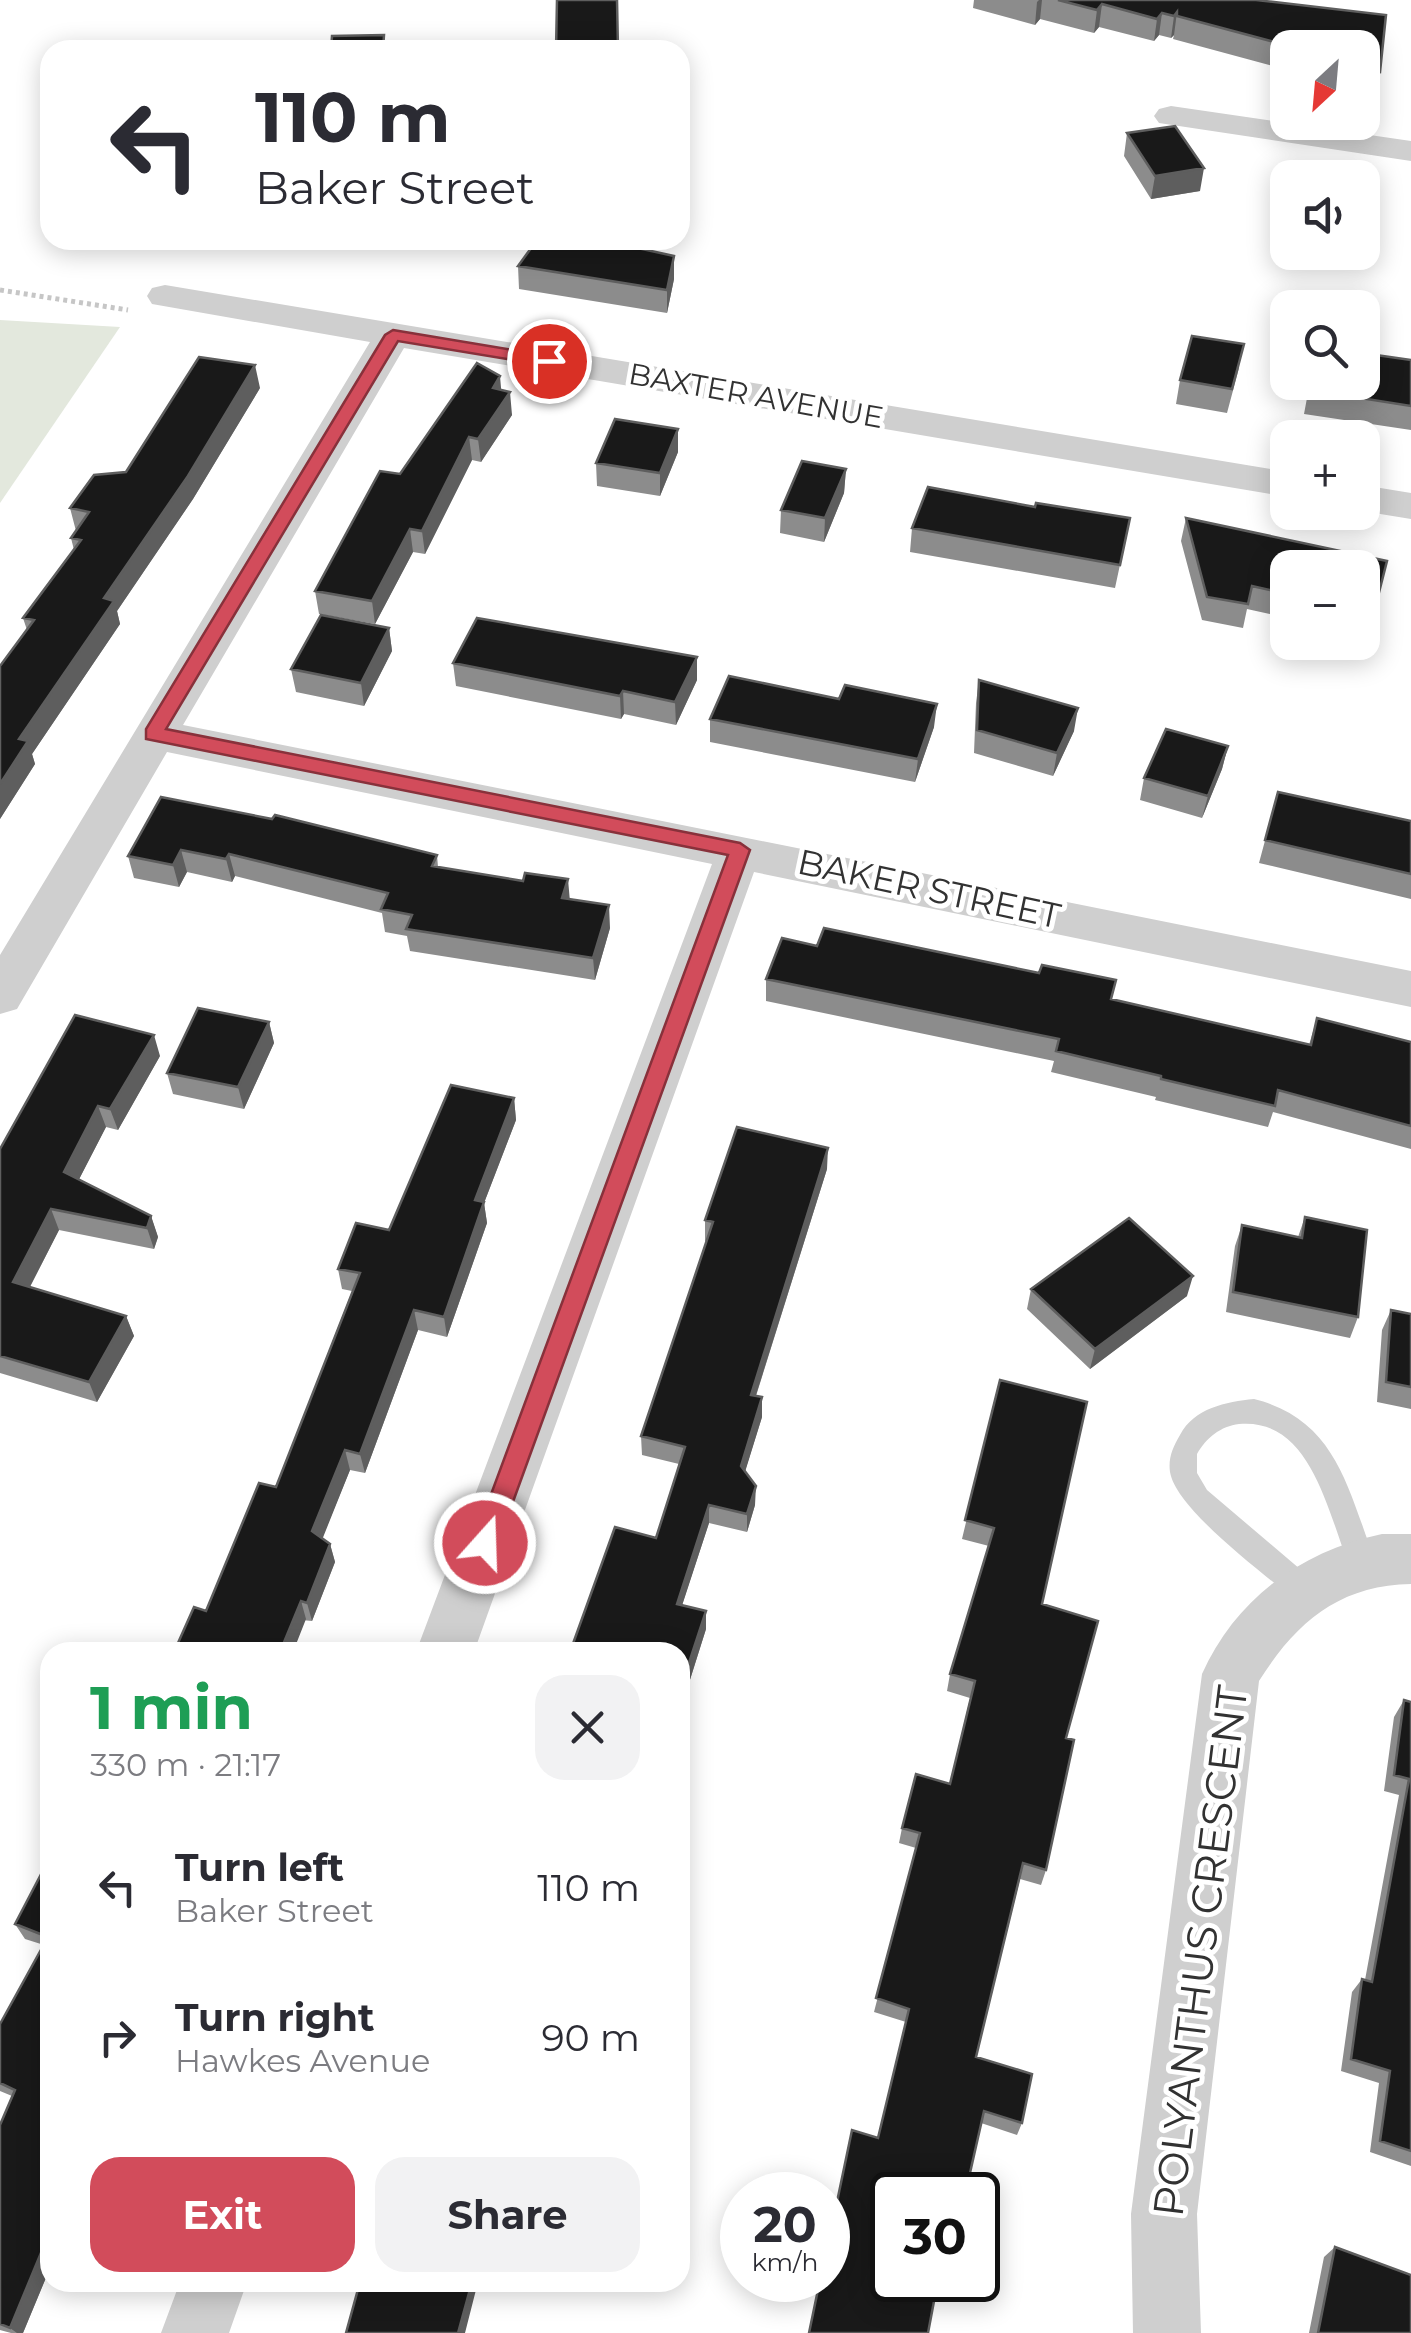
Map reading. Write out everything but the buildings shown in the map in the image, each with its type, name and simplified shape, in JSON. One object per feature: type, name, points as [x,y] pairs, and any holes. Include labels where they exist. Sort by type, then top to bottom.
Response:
[{"type":"street","points":[[1171,116],[1411,151]]},
{"type":"street","name":"BAXTER AVENUE","points":[[166,296],[1270,483]]},
{"type":"street","points":[[0,996],[393,335]]},
{"type":"street","points":[[1380,501],[1411,506]]},
{"type":"street","name":"BAKER STREET","points":[[153,734],[1411,989]]},
{"type":"street","points":[[449,1642],[740,850]]},
{"type":"street","name":"POLYANTHUS CRESCENT","points":[[1166,2333],[1164,2214],[1231,1674],[1253,1636],[1304,1590],[1339,1570],[1387,1561]]},
{"type":"street","points":[[195,2333],[210,2292]]},
{"type":"lane","points":[[1304,1590],[1192,1494],[1184,1470],[1186,1446],[1199,1426],[1219,1414],[1245,1410],[1272,1415],[1296,1428],[1314,1448],[1387,1561]]},
{"type":"path","points":[[0,290],[138,311],[166,296]]},
{"type":"shaded area","points":[[0,320],[120,327],[0,503]]},
{"type":"route","points":[[485,1543],[740,850],[153,734],[393,335],[549,361]]}]
